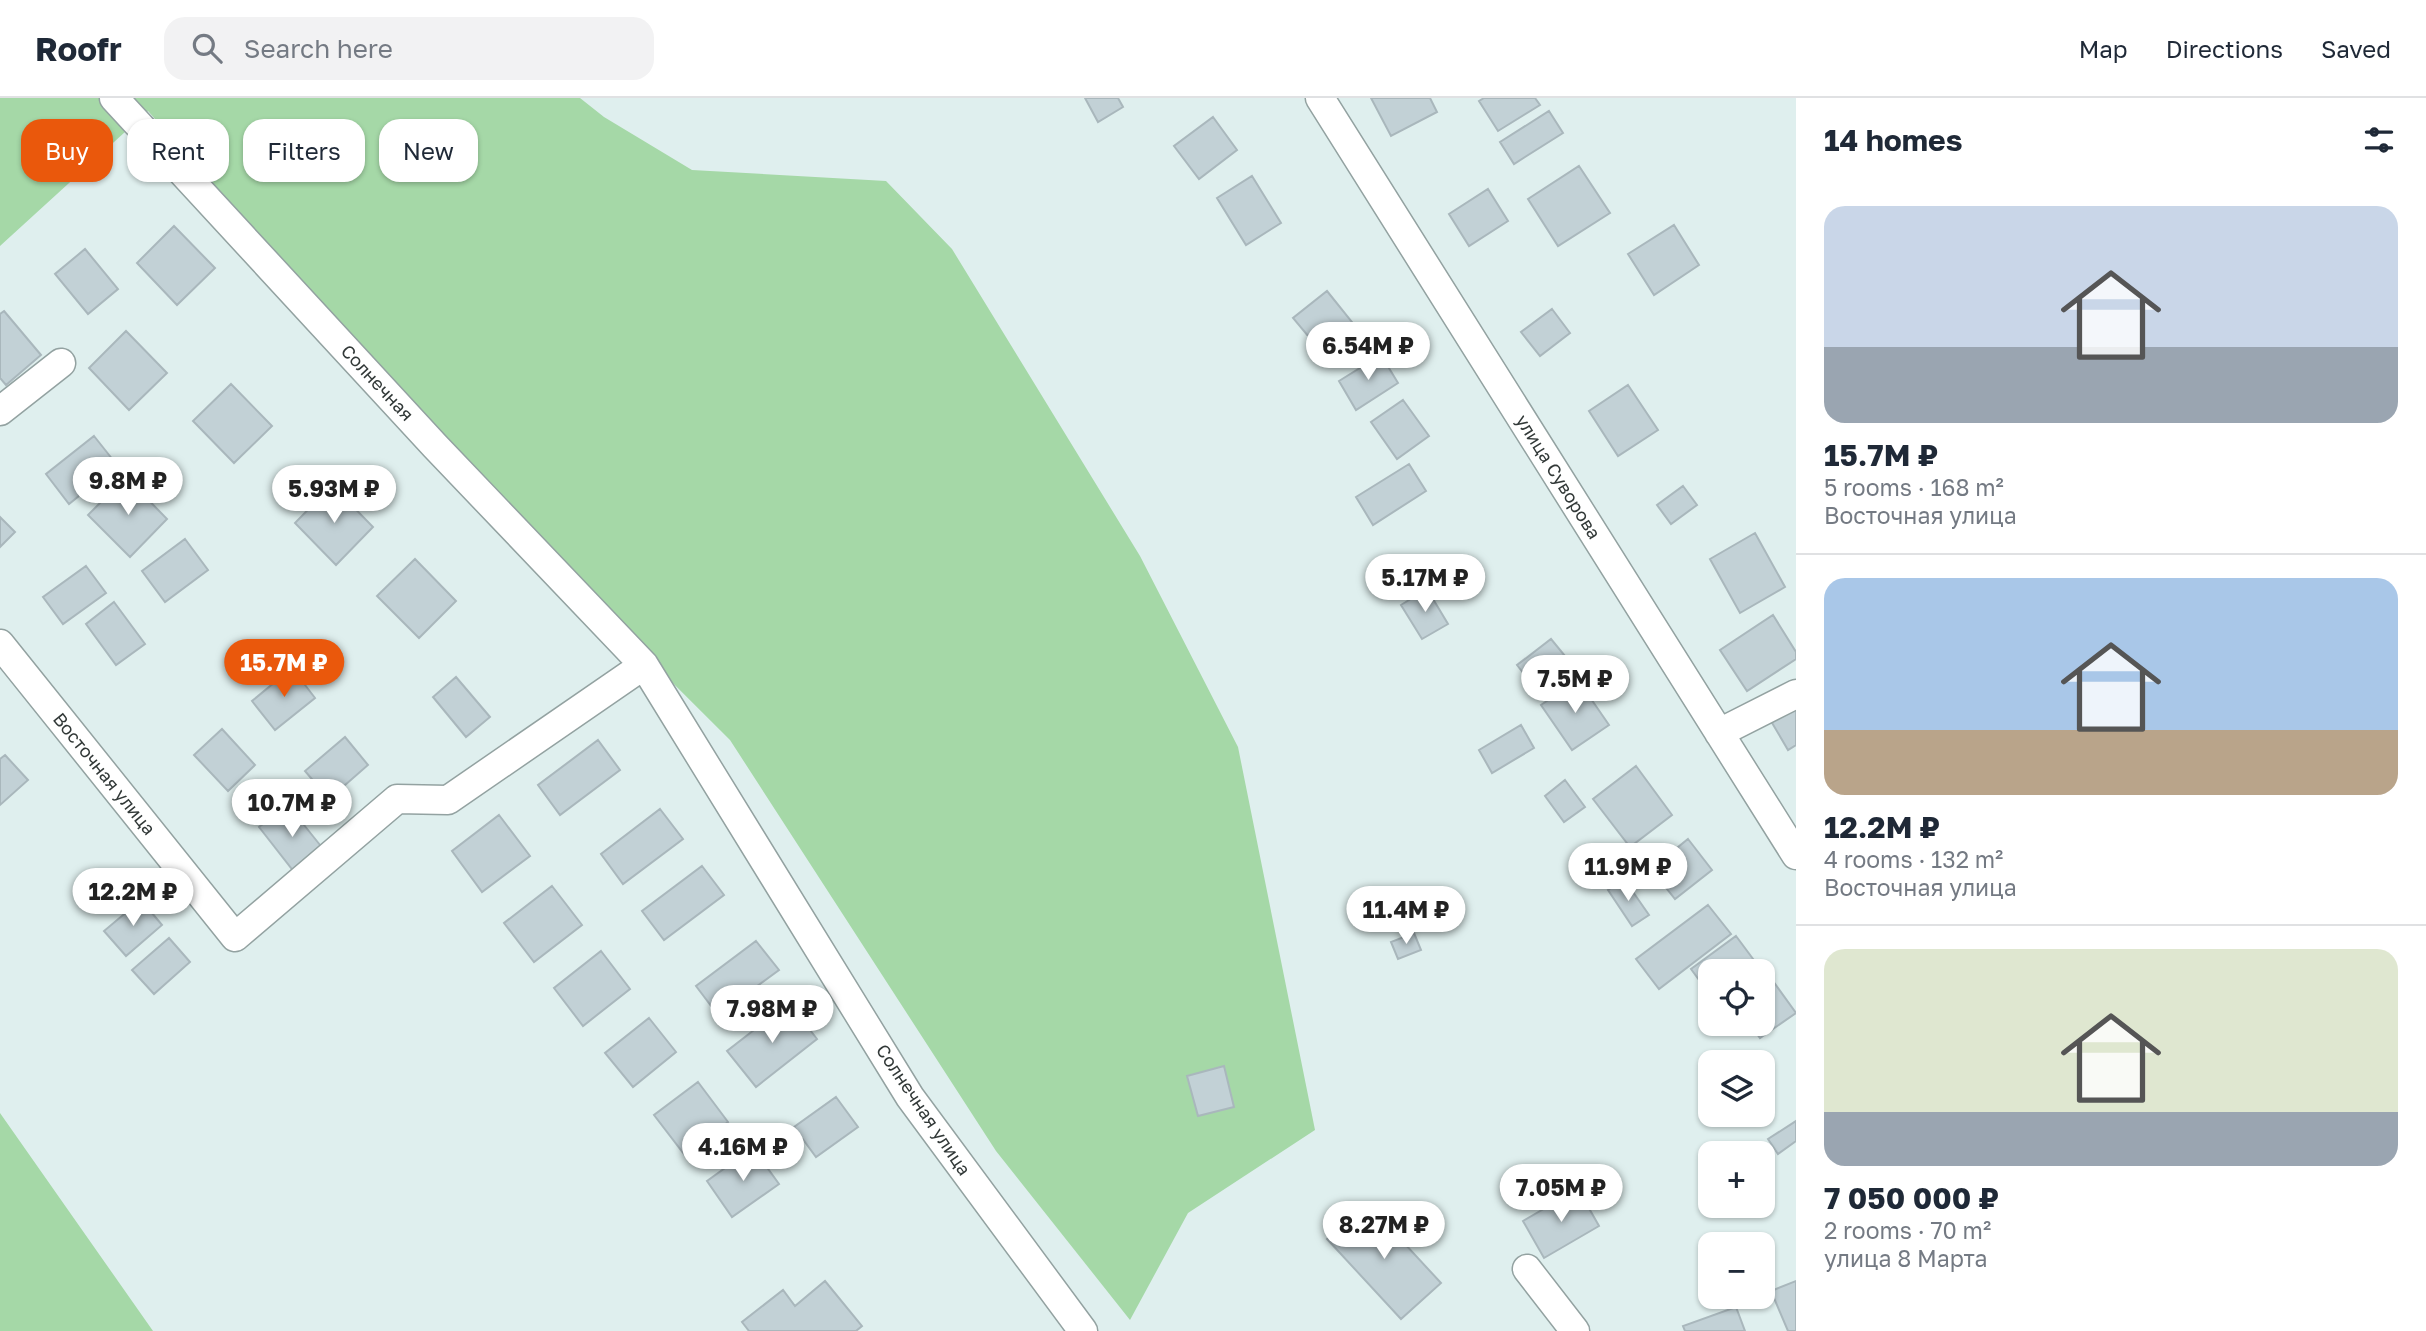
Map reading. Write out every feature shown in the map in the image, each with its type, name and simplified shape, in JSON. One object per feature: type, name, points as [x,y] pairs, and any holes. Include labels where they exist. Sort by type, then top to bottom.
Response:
[{"type":"street","name":"Солнечная","points":[[114,98],[435,446],[644,665]]},
{"type":"street","name":"улица Суворова","points":[[1321,98],[1796,855]]},
{"type":"street","points":[[0,411],[61,363]]},
{"type":"street","name":"Восточная улица","points":[[0,644],[235,937],[397,799],[448,800],[644,665]]},
{"type":"street","name":"Солнечная улица","points":[[644,665],[910,1097],[1083,1331]]},
{"type":"street","points":[[1719,733],[1796,694]]},
{"type":"street","points":[[1527,1269],[1575,1331]]},
{"type":"green space","points":[[0,98],[580,98],[604,117],[692,170],[886,181],[952,249],[1140,556],[1238,747],[1315,1130],[1188,1213],[1130,1320],[996,1151],[730,740],[435,446],[292,274],[211,182],[229,182],[229,119],[155,119],[148,111],[139,119],[127,119],[127,130],[113,143],[113,119],[21,119],[21,182],[70,182],[0,246]]},
{"type":"green space","points":[[0,1113],[153,1331],[0,1331]]},
{"type":"building","points":[[1085,98],[1118,98],[1123,107],[1098,122]]},
{"type":"building","points":[[1371,98],[1430,98],[1437,112],[1391,136]]},
{"type":"building","points":[[1484,98],[1535,98],[1540,105],[1498,131],[1479,101]]},
{"type":"building","points":[[1549,111],[1563,133],[1514,164],[1500,142]]},
{"type":"building","points":[[1213,117],[1237,150],[1199,179],[1174,146]]},
{"type":"building","points":[[1579,166],[1610,213],[1558,246],[1528,199]]},
{"type":"building","points":[[1252,176],[1281,223],[1246,245],[1217,198]]},
{"type":"building","points":[[1488,189],[1508,221],[1469,246],[1449,214]]},
{"type":"building","points":[[1674,225],[1699,265],[1654,295],[1628,254]]},
{"type":"building","points":[[174,226],[215,268],[177,305],[137,263]]},
{"type":"building","points":[[85,249],[118,289],[88,314],[55,274]]},
{"type":"building","points":[[1327,291],[1352,322],[1319,349],[1293,318]]},
{"type":"building","points":[[1552,309],[1570,333],[1540,356],[1521,332]]},
{"type":"building","points":[[4,311],[41,355],[6,385],[0,378],[0,314]]},
{"type":"building","points":[[126,331],[167,373],[129,410],[89,368]]},
{"type":"building","points":[[1381,355],[1398,383],[1356,410],[1339,381]]},
{"type":"building","points":[[231,384],[272,426],[234,463],[193,421]]},
{"type":"building","points":[[1628,385],[1658,430],[1618,456],[1589,411]]},
{"type":"building","points":[[1403,400],[1429,436],[1397,459],[1371,422]]},
{"type":"building","points":[[94,436],[117,465],[69,504],[46,474]]},
{"type":"building","points":[[1409,464],[1426,491],[1373,525],[1356,497]]},
{"type":"building","points":[[126,477],[167,519],[130,557],[88,515]]},
{"type":"building","points":[[332,485],[373,527],[336,565],[295,523]]},
{"type":"building","points":[[1683,486],[1697,505],[1671,524],[1657,505]]},
{"type":"building","points":[[0,517],[15,532],[0,547]]},
{"type":"building","points":[[1755,533],[1785,587],[1740,613],[1710,559]]},
{"type":"building","points":[[185,539],[208,570],[165,602],[142,571]]},
{"type":"building","points":[[415,559],[456,601],[419,638],[377,596]]},
{"type":"building","points":[[86,566],[106,593],[63,624],[43,597]]},
{"type":"building","points":[[1427,589],[1448,624],[1422,639],[1401,605]]},
{"type":"building","points":[[114,602],[145,644],[116,665],[86,624]]},
{"type":"building","points":[[1773,615],[1796,652],[1796,659],[1747,691],[1720,650]]},
{"type":"building","points":[[1551,639],[1570,662],[1535,688],[1517,665]]},
{"type":"building","points":[[292,668],[315,698],[275,730],[252,701]]},
{"type":"building","points":[[456,677],[490,717],[466,737],[433,697]]},
{"type":"building","points":[[1578,680],[1609,725],[1572,750],[1541,705]]},
{"type":"building","points":[[1796,707],[1796,745],[1788,750],[1771,721]]},
{"type":"building","points":[[1521,725],[1534,748],[1492,773],[1479,750]]},
{"type":"building","points":[[222,729],[255,765],[228,791],[194,755]]},
{"type":"building","points":[[345,737],[368,765],[329,799],[305,771]]},
{"type":"building","points":[[598,740],[620,770],[560,815],[538,785]]},
{"type":"building","points":[[5,755],[28,780],[0,805],[0,759]]},
{"type":"building","points":[[1636,766],[1672,815],[1630,847],[1593,799]]},
{"type":"building","points":[[1565,780],[1585,807],[1564,822],[1545,796]]},
{"type":"building","points":[[288,805],[324,850],[295,873],[259,827]]},
{"type":"building","points":[[660,809],[683,839],[623,884],[601,854]]},
{"type":"building","points":[[499,815],[530,856],[482,892],[452,851]]},
{"type":"building","points":[[1688,839],[1712,870],[1675,899],[1651,869]]},
{"type":"building","points":[[702,866],[724,895],[664,940],[642,911]]},
{"type":"building","points":[[1624,879],[1649,915],[1632,926],[1608,890]]},
{"type":"building","points":[[552,886],[582,925],[534,962],[504,923]]},
{"type":"building","points":[[141,900],[162,925],[126,956],[104,931]]},
{"type":"building","points":[[1708,905],[1731,934],[1659,989],[1636,959]]},
{"type":"building","points":[[1414,933],[1421,950],[1398,959],[1391,942]]},
{"type":"building","points":[[1736,936],[1753,959],[1705,959]]},
{"type":"building","points":[[169,938],[190,962],[154,994],[132,970]]},
{"type":"building","points":[[756,941],[779,970],[718,1015],[696,986]]},
{"type":"building","points":[[601,951],[630,989],[583,1026],[554,988]]},
{"type":"building","points":[[1698,964],[1698,979],[1691,969]]},
{"type":"building","points":[[1775,984],[1796,1013],[1775,1028]]},
{"type":"building","points":[[789,1003],[817,1039],[756,1087],[727,1051]]},
{"type":"building","points":[[649,1018],[676,1052],[633,1087],[605,1053]]},
{"type":"building","points":[[1224,1066],[1234,1107],[1198,1116],[1187,1076]]},
{"type":"building","points":[[698,1082],[728,1122],[684,1154],[654,1115]]},
{"type":"building","points":[[836,1097],[858,1127],[816,1157],[794,1127]]},
{"type":"building","points":[[1796,1121],[1796,1141],[1778,1154],[1775,1141],[1768,1139]]},
{"type":"building","points":[[753,1148],[779,1184],[732,1217],[707,1181]]},
{"type":"building","points":[[1578,1189],[1599,1226],[1544,1258],[1523,1221]]},
{"type":"building","points":[[1367,1203],[1441,1283],[1401,1319],[1327,1239]]},
{"type":"building","points":[[825,1281],[862,1326],[856,1331],[749,1331],[742,1322],[783,1290],[795,1306]]},
{"type":"building","points":[[1796,1281],[1796,1331],[1788,1331],[1775,1300],[1775,1289]]},
{"type":"building","points":[[1737,1309],[1745,1331],[1685,1331],[1683,1326]]}]
